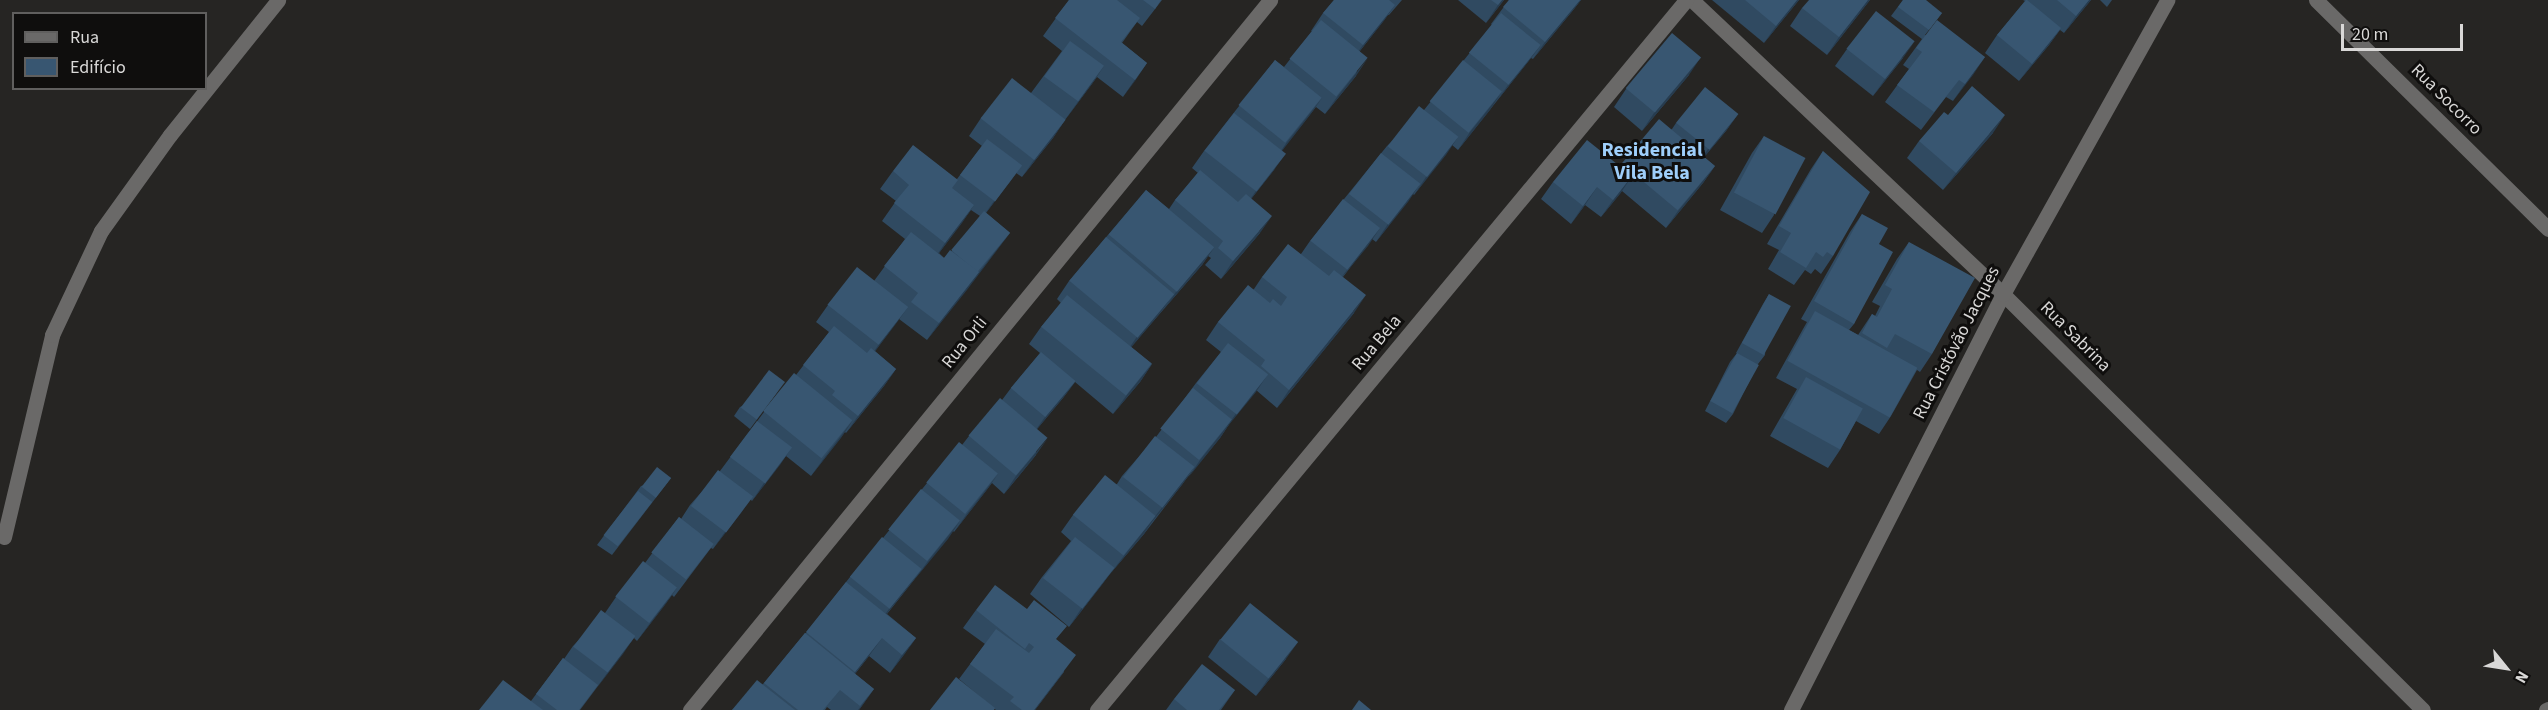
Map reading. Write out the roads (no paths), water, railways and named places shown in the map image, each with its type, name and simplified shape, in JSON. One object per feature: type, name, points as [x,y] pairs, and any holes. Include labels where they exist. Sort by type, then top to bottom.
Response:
[{"type":"street","points":[[207,89],[278,0]]},
{"type":"street","name":"Rua Orli","points":[[690,710],[1270,0]]},
{"type":"street","name":"Rua Bela","points":[[1099,709],[1686,0]]},
{"type":"street","name":"Rua Sabrina","points":[[1692,0],[2004,294],[2423,710]]},
{"type":"street","name":"Rua Cristóvão Jacques","points":[[1791,710],[2004,294],[2167,0]]},
{"type":"street","name":"Rua Socorro","points":[[2316,0],[2548,229]]},
{"type":"street","points":[[4,537],[52,335],[101,231],[170,135],[206,90]]},
{"type":"district","name":"Residencial Vila Bela","points":[[1652,162]]}]
